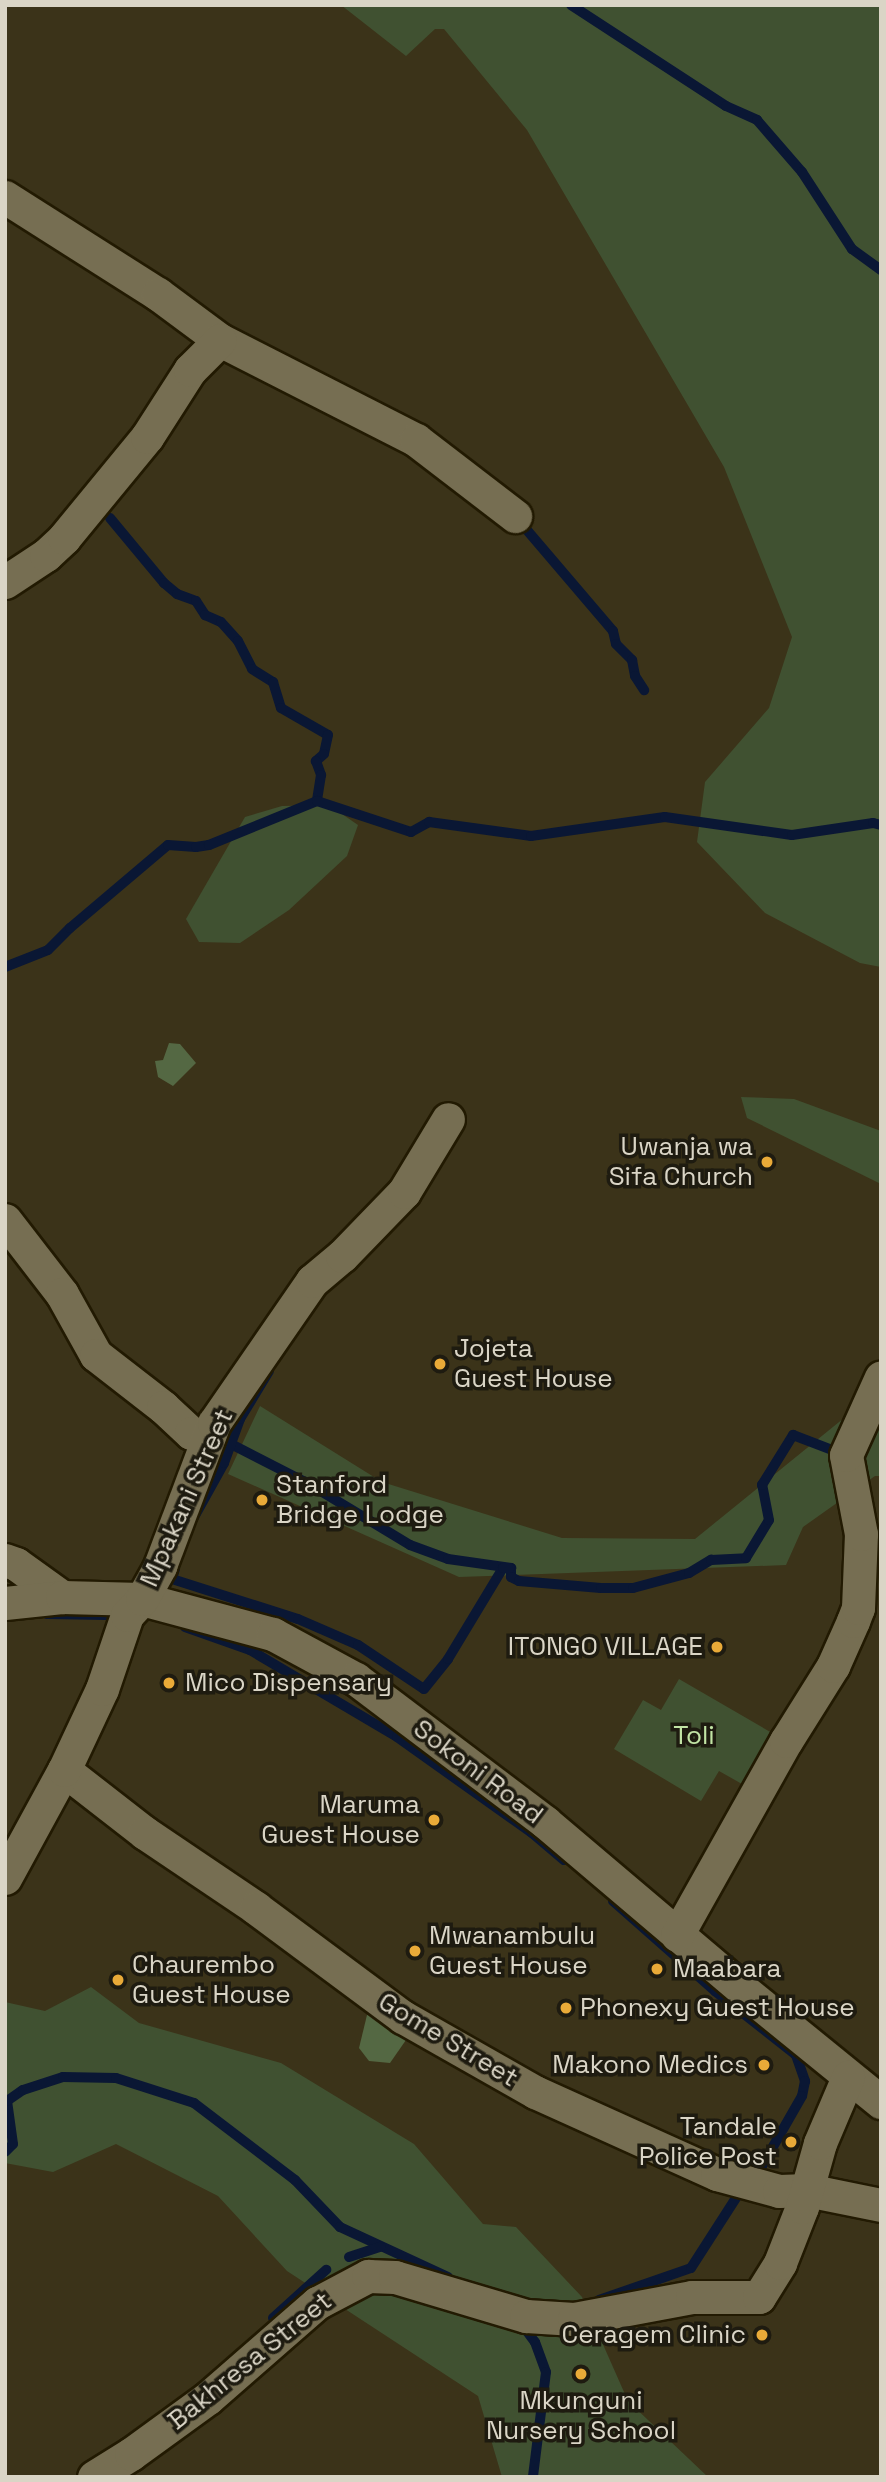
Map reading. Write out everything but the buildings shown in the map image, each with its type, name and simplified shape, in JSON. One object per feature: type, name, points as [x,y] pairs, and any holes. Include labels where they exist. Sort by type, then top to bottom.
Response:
[{"type":"street","points":[[5,197],[158,294],[220,340],[416,440],[515,516]]},
{"type":"street","points":[[5,582],[46,555],[64,538],[147,437],[190,370],[220,340]]},
{"type":"street","name":"Mpakani Street","points":[[5,1878],[64,1770],[102,1689],[127,1615],[142,1599],[160,1566],[214,1423],[312,1281],[342,1256],[404,1192],[448,1119]]},
{"type":"street","points":[[5,1220],[62,1294],[96,1355],[163,1407],[191,1433],[209,1436]]},
{"type":"street","points":[[677,1935],[786,1741],[833,1667],[858,1608],[861,1534],[846,1455],[881,1377]]},
{"type":"street","points":[[5,1560],[16,1564],[62,1597]]},
{"type":"street","name":"Sokoni Road","points":[[5,1603],[62,1597],[142,1599],[273,1634],[356,1679],[454,1756],[545,1822],[677,1935],[881,2102]]},
{"type":"street","name":"Gome Street","points":[[64,1770],[145,1833],[256,1908],[402,2017],[535,2092],[717,2175],[779,2191],[807,2190],[881,2205]]},
{"type":"street","name":"Bakhresa Street","points":[[94,2477],[131,2454],[208,2398],[317,2304],[368,2276],[395,2277],[538,2317],[574,2319],[692,2297],[759,2297],[772,2279],[807,2190],[820,2143],[848,2077]]},
{"type":"green space","points":[[341,5],[881,5],[881,967],[860,963],[765,913],[697,842],[705,782],[769,708],[792,637],[724,467],[527,130],[444,29],[435,29],[406,56]]},
{"type":"green space","points":[[329,805],[358,825],[347,856],[289,910],[240,943],[199,942],[186,919],[245,817],[282,806]]},
{"type":"green space","points":[[169,1043],[180,1044],[196,1063],[173,1086],[158,1077],[155,1061],[163,1060]]},
{"type":"green space","points":[[741,1097],[794,1099],[881,1131],[881,1184],[747,1118]]},
{"type":"green space","points":[[881,1388],[881,1476],[875,1476],[803,1527],[786,1565],[459,1577],[228,1474],[260,1406],[382,1482],[562,1538],[695,1539]]},
{"type":"green space","name":"Toli","points":[[679,1679],[772,1733],[742,1784],[719,1771],[701,1801],[614,1749],[643,1700],[661,1710]]},
{"type":"green space","points":[[91,1987],[139,2023],[281,2063],[414,2144],[483,2224],[516,2227],[582,2297],[628,2401],[708,2477],[502,2477],[478,2396],[287,2271],[218,2196],[116,2144],[53,2172],[5,2163],[5,2002],[45,2011]]},
{"type":"green space","points":[[391,2014],[406,2025],[406,2040],[390,2063],[369,2061],[359,2048],[367,2015]]},
{"type":"waterway","points":[[571,5],[726,106],[757,120],[802,172],[852,249],[881,270]]},
{"type":"waterway","points":[[110,518],[164,583],[177,594],[196,601],[205,615],[221,622],[238,641],[252,669],[273,682],[281,708],[328,735],[324,754],[316,761],[321,775],[317,801]]},
{"type":"waterway","points":[[517,523],[526,529],[613,631],[616,644],[632,660],[635,676],[644,690]]},
{"type":"waterway","points":[[5,967],[48,950],[168,845],[209,845],[317,801],[411,832],[429,822],[531,836],[665,817],[792,835],[873,823],[881,825]]},
{"type":"waterway","points":[[193,1519],[224,1463],[240,1419],[269,1371]]},
{"type":"waterway","points":[[231,1444],[309,1484],[410,1545],[448,1559],[511,1568],[511,1577],[519,1581],[601,1588],[633,1588],[689,1573],[711,1560],[746,1558],[769,1520],[762,1485],[793,1435],[840,1453]]},
{"type":"waterway","points":[[175,1569],[172,1579],[298,1619],[358,1645],[424,1689],[448,1659],[503,1568],[510,1568]]},
{"type":"waterway","points":[[47,1614],[106,1615]]},
{"type":"waterway","points":[[185,1627],[250,1650],[397,1737],[532,1833],[564,1860]]},
{"type":"waterway","points":[[613,1901],[715,1991],[796,2055],[805,2081],[802,2096],[755,2178]]},
{"type":"waterway","points":[[5,2152],[13,2144],[7,2101],[23,2090],[63,2077],[116,2078],[194,2103],[295,2180],[340,2227],[448,2277]]},
{"type":"waterway","points":[[599,2300],[691,2268],[743,2187]]},
{"type":"waterway","points":[[349,2257],[380,2247]]},
{"type":"waterway","points":[[273,2318],[326,2270]]},
{"type":"waterway","points":[[521,2323],[535,2342],[546,2372],[533,2477]]},
{"type":"place","name":"Uwanja wa Sifa Church","points":[[767,1162]]},
{"type":"place","name":"Jojeta Guest House","points":[[440,1364]]},
{"type":"place","name":"Stanford Bridge Lodge","points":[[262,1500]]},
{"type":"place","name":"ITONGO VILLAGE","points":[[717,1647]]},
{"type":"place","name":"Mico Dispensary","points":[[169,1683]]},
{"type":"place","name":"Maruma Guest House","points":[[434,1820]]},
{"type":"place","name":"Mwanambulu Guest House","points":[[415,1951]]},
{"type":"place","name":"Maabara","points":[[657,1969]]},
{"type":"place","name":"Chaurembo Guest House","points":[[118,1980]]},
{"type":"place","name":"Phonexy Guest House","points":[[566,2008]]},
{"type":"place","name":"Makono Medics","points":[[764,2065]]},
{"type":"place","name":"Tandale Police Post","points":[[791,2142]]},
{"type":"place","name":"Ceragem Clinic","points":[[762,2335]]},
{"type":"place","name":"Mkunguni Nursery School","points":[[581,2374]]}]
